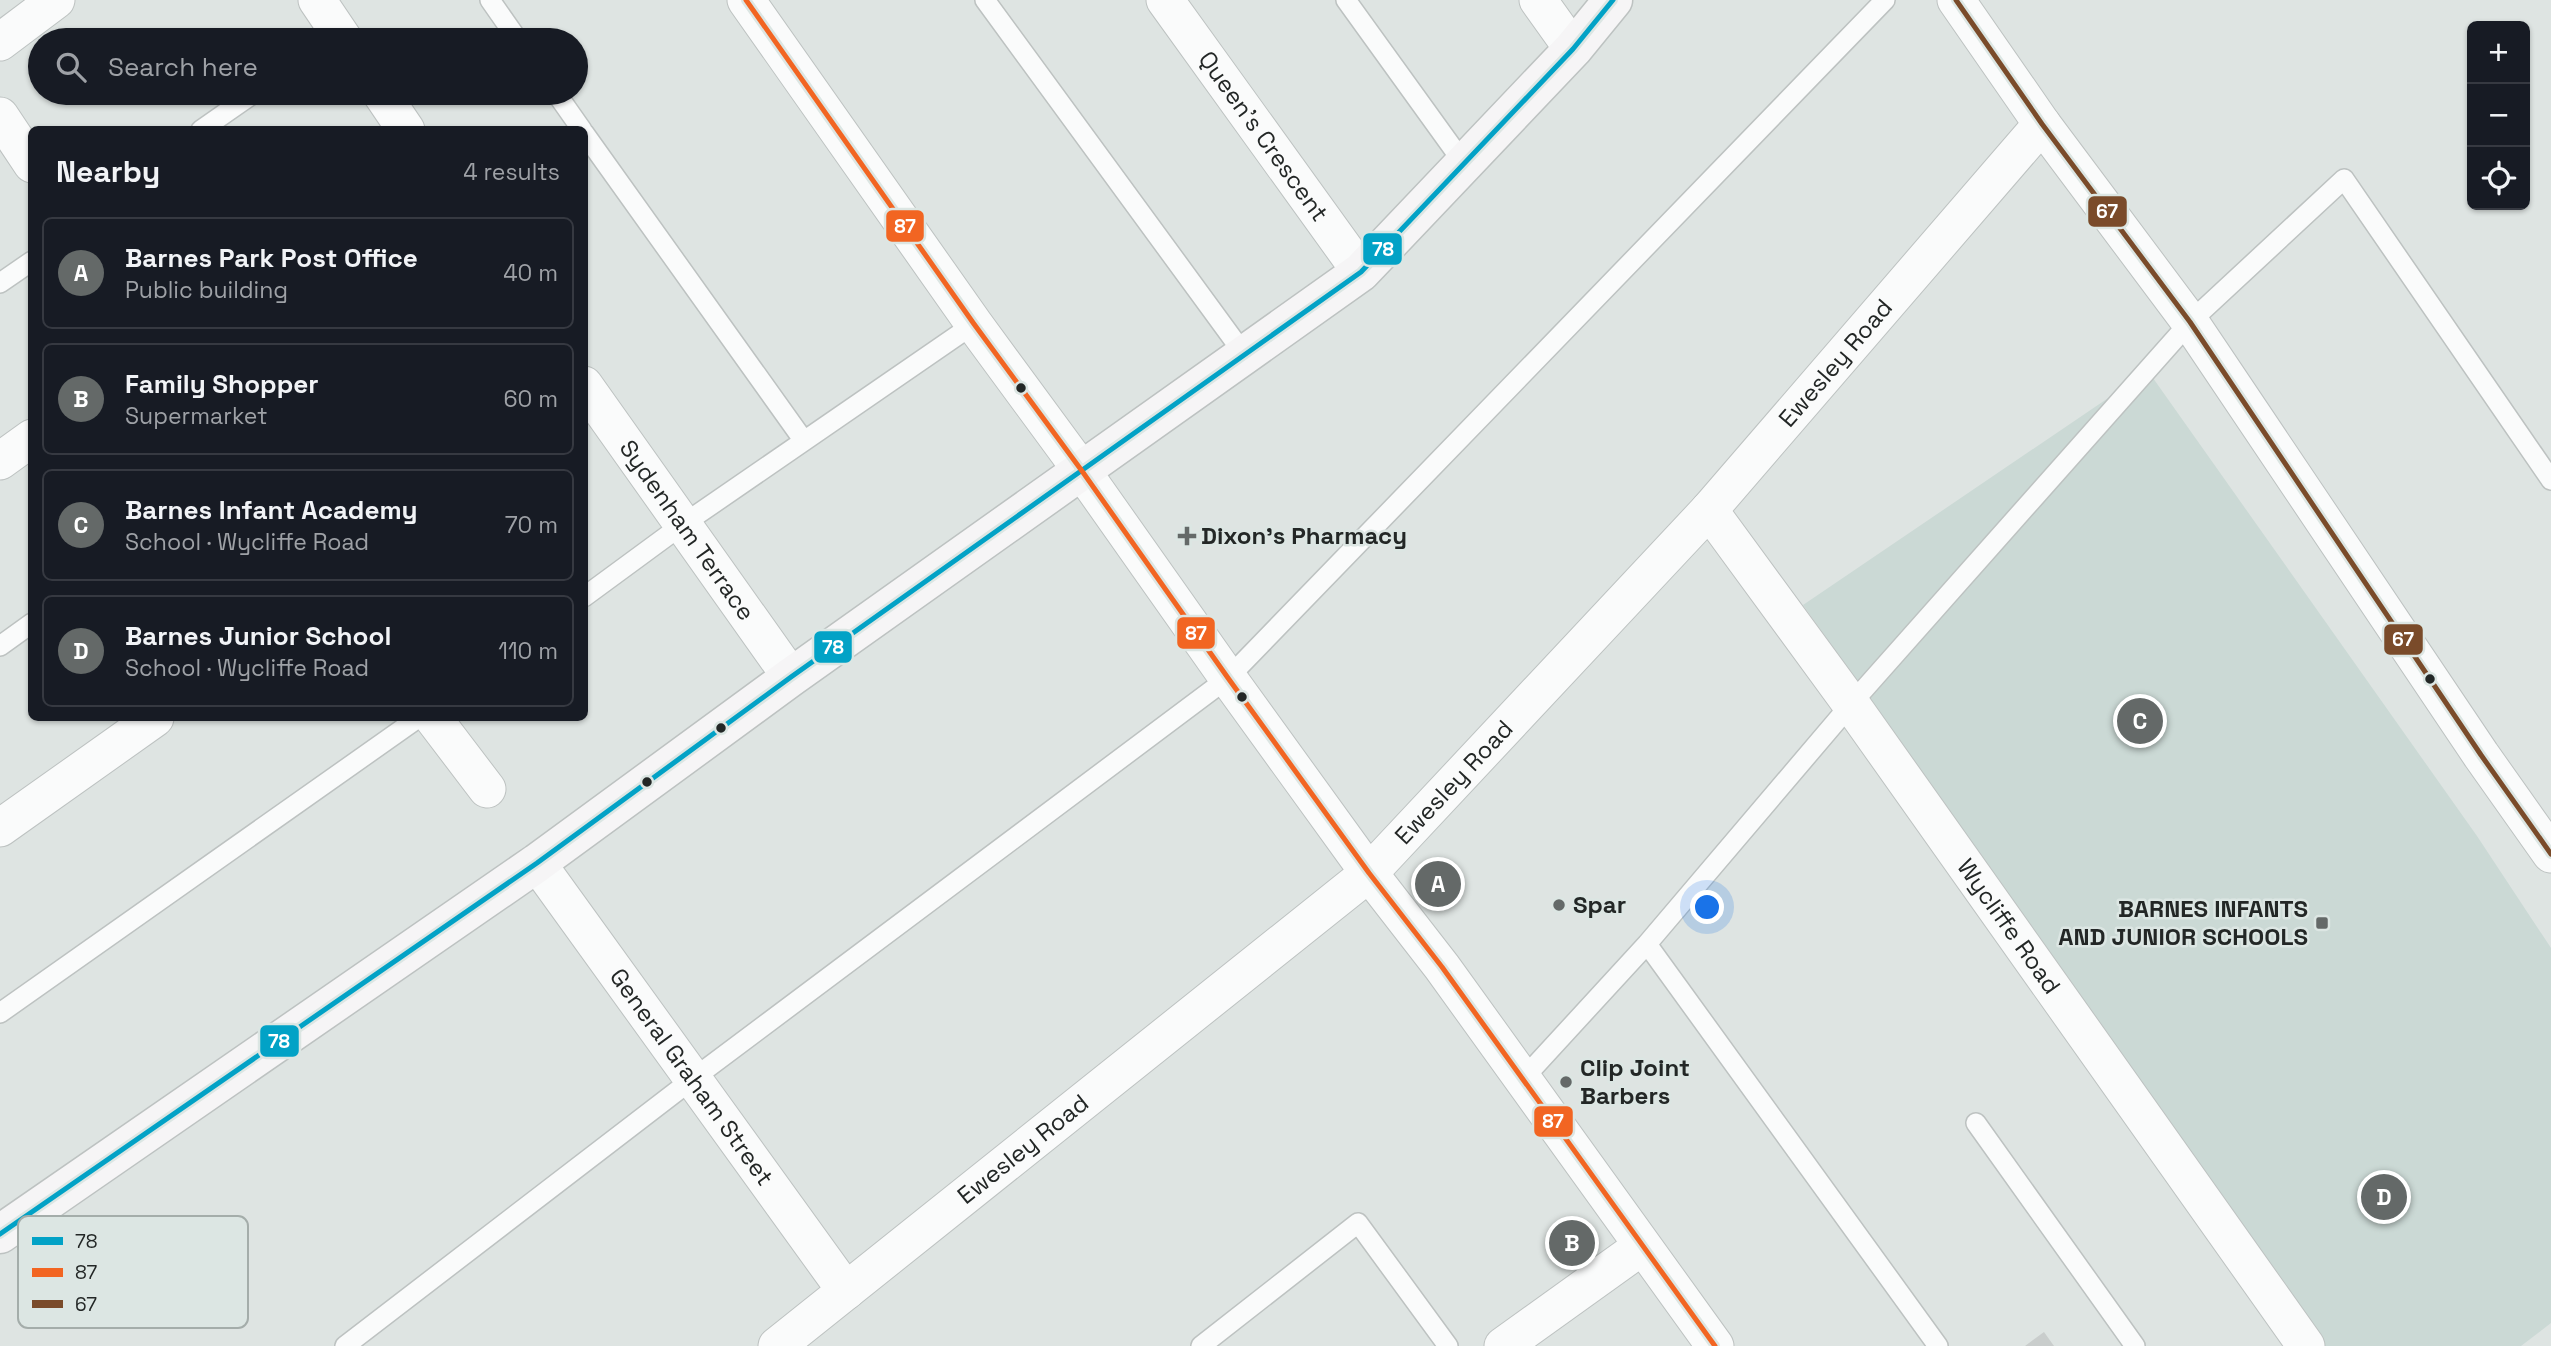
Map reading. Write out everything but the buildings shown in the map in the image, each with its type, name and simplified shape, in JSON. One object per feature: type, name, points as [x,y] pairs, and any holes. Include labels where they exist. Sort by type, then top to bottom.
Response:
[{"type":"street","points":[[0,42],[56,0]]},
{"type":"street","points":[[317,0],[332,28]]},
{"type":"street","points":[[746,0],[1228,678],[1369,873],[1442,967],[1715,1346]]},
{"type":"street","name":"Queen's Crescent","points":[[1165,0],[1361,272]]},
{"type":"street","points":[[1538,0],[1573,48]]},
{"type":"street","points":[[26,1216],[537,863],[791,677],[1361,272],[1465,165],[1573,48],[1613,0]]},
{"type":"street","points":[[1956,0],[2042,124],[2190,321],[2481,755],[2551,854]]},
{"type":"street","points":[[389,105],[404,126]]},
{"type":"street","points":[[0,116],[28,158]]},
{"type":"street","name":"Ewesley Road","points":[[777,1346],[1369,873],[1709,510],[2042,124]]},
{"type":"street","name":"Sydenham Terrace","points":[[588,391],[791,677]]},
{"type":"street","points":[[0,461],[28,441]]},
{"type":"street","name":"Wycliffe Road","points":[[1709,510],[1852,704],[2306,1346]]},
{"type":"street","points":[[0,828],[151,721]]},
{"type":"street","points":[[435,721],[487,789]]},
{"type":"street","name":"General Graham Street","points":[[537,863],[846,1291]]},
{"type":"street","points":[[0,1234],[18,1222]]},
{"type":"street","points":[[1503,1346],[1642,1247]]},
{"type":"lane","points":[[490,0],[510,28]]},
{"type":"lane","points":[[985,0],[1244,354]]},
{"type":"lane","points":[[1346,0],[1465,165]]},
{"type":"lane","points":[[345,1346],[694,1079],[1228,678],[1885,0]]},
{"type":"lane","points":[[210,126],[238,105]]},
{"type":"lane","points":[[565,105],[579,126]]},
{"type":"lane","points":[[588,138],[804,441]]},
{"type":"lane","points":[[1522,1080],[1647,944],[1852,704],[2190,321],[2344,179],[2551,480]]},
{"type":"lane","points":[[0,283],[28,264]]},
{"type":"lane","points":[[588,594],[682,525],[974,324]]},
{"type":"lane","points":[[0,646],[28,626]]},
{"type":"lane","points":[[0,1013],[414,721]]},
{"type":"lane","points":[[1647,944],[1938,1346]]},
{"type":"lane","points":[[1976,1123],[2135,1346]]},
{"type":"lane","points":[[1201,1346],[1358,1223],[1448,1346]]},
{"type":"shaded area","points":[[2148,371],[2477,836],[2551,948],[2551,1323],[2521,1346],[2318,1346],[2132,1071],[1803,605]]},
{"type":"transit line","name":"87","points":[[746,0],[1228,678],[1369,873],[1442,967],[1715,1346]]},
{"type":"transit line","name":"78","points":[[26,1216],[537,863],[791,677],[1361,272],[1573,49],[1613,0]]},
{"type":"transit line","name":"67","points":[[1956,0],[2042,124],[2190,322],[2481,755],[2551,854]]},
{"type":"transit line","name":"78","points":[[0,1234],[18,1222]]},
{"type":"place","name":"Dixon’s Pharmacy","points":[[1187,536]]},
{"type":"place","name":"Barnes Infant Academy","points":[[2140,721]]},
{"type":"place","name":"Barnes Park Post Office","points":[[1438,884]]},
{"type":"place","name":"Spar","points":[[1559,905]]},
{"type":"place","name":"BARNES INFANTS AND JUNIOR SCHOOLS","points":[[2322,923]]},
{"type":"place","name":"Clip Joint Barbers","points":[[1566,1082]]},
{"type":"place","name":"Barnes Junior School","points":[[2384,1197]]},
{"type":"place","name":"Family Shopper","points":[[1572,1243]]}]
